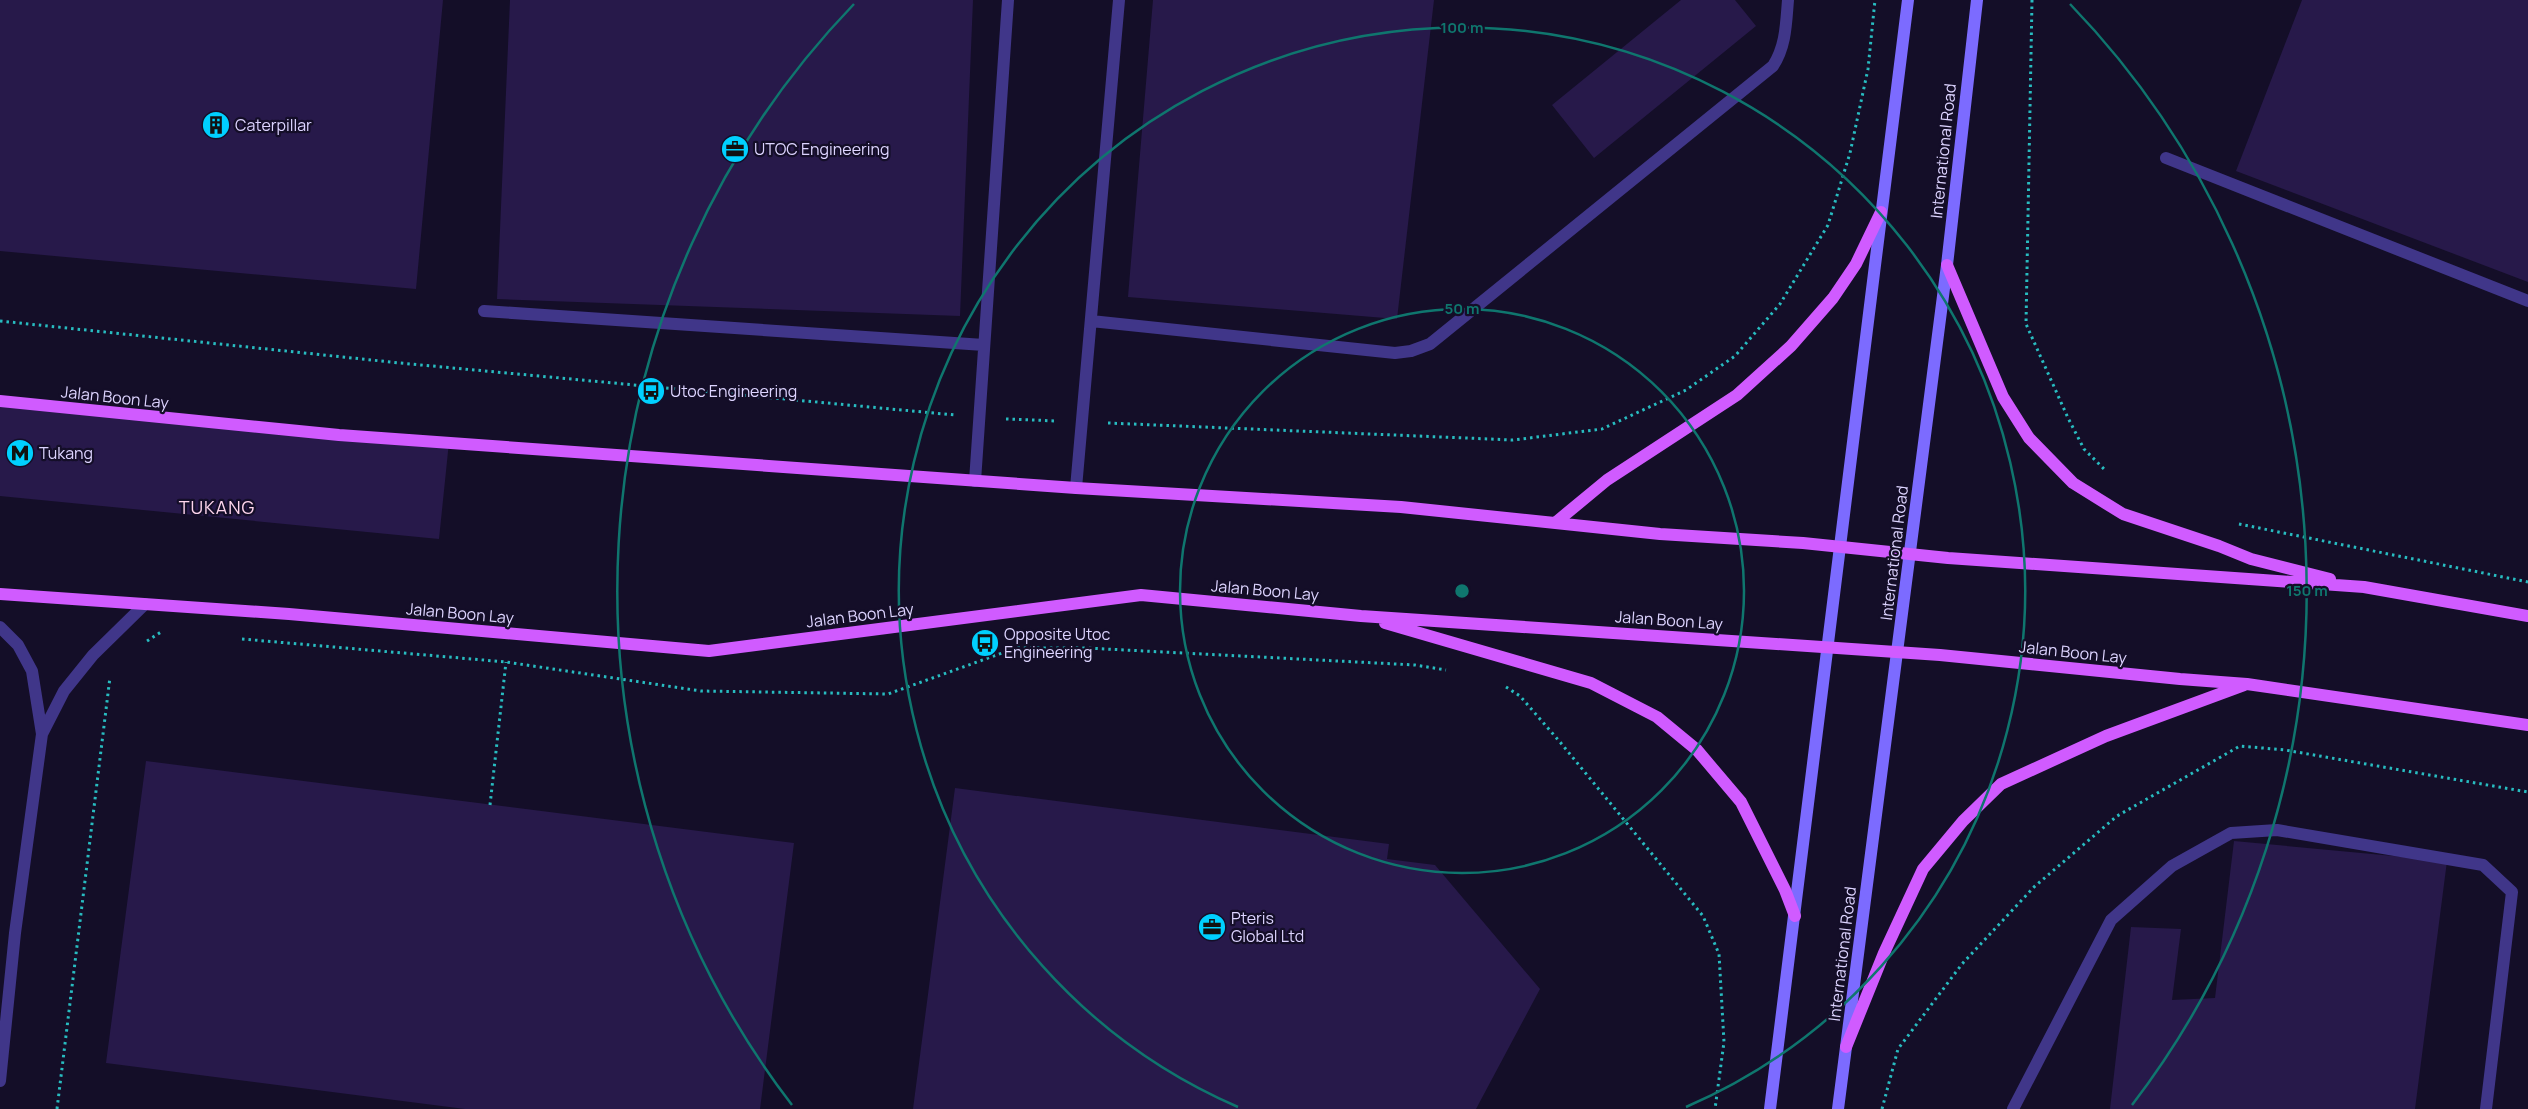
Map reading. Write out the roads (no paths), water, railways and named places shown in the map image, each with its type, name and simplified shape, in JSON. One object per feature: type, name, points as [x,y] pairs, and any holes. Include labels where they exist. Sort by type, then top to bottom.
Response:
[{"type":"main road","points":[[1770,1109],[1908,0]]},
{"type":"main road","name":"International Road","points":[[1838,1109],[1947,265],[1977,0]]},
{"type":"main road","points":[[1555,523],[1624,469],[1737,395],[1791,346],[1833,298],[1856,264],[1881,212]]},
{"type":"main road","points":[[1947,265],[2003,397],[2029,438],[2073,483],[2123,514],[2219,546],[2251,559],[2364,587]]},
{"type":"main road","name":"Jalan Boon Lay","points":[[0,402],[339,435],[1076,488],[1401,507],[1660,534],[1840,547],[1910,555],[2364,587],[2528,616]]},
{"type":"main road","name":"Jalan Boon Lay","points":[[0,594],[289,614],[708,651],[1142,595],[1360,616],[1828,646],[2247,684],[2528,725]]},
{"type":"main road","points":[[1360,616],[1591,683],[1656,717],[1697,750],[1741,802],[1785,890],[1795,916]]},
{"type":"main road","points":[[1846,1048],[1884,953],[1923,869],[1963,821],[2001,784],[2106,736],[2247,684]]},
{"type":"street","points":[[975,481],[1008,0]]},
{"type":"street","points":[[1076,488],[1084,422],[1119,0]]},
{"type":"street","points":[[1091,322],[1395,353],[1411,351],[1430,344],[1773,66],[1781,54],[1786,34],[1788,0]]},
{"type":"street","points":[[2166,158],[2528,301]]},
{"type":"street","points":[[484,311],[984,345]]},
{"type":"street","points":[[42,734],[64,691],[93,655],[145,604]]},
{"type":"street","points":[[0,627],[18,645],[32,671],[42,734],[15,933],[0,1081]]},
{"type":"street","points":[[2013,1109],[2111,920],[2172,866],[2231,833],[2277,830],[2483,865],[2512,892],[2486,1109]]},
{"type":"place","name":"Caterpillar","points":[[216,125]]},
{"type":"place","name":"UTOC Engineering","points":[[735,149]]},
{"type":"place","name":"Utoc Engineering","points":[[651,391]]},
{"type":"place","name":"Tukang","points":[[20,453]]},
{"type":"place","name":"Opposite Utoc Engineering","points":[[985,643]]},
{"type":"place","name":"Pteris Global Ltd","points":[[1212,927]]},
{"type":"district","name":"TUKANG","points":[[217,508]]}]
